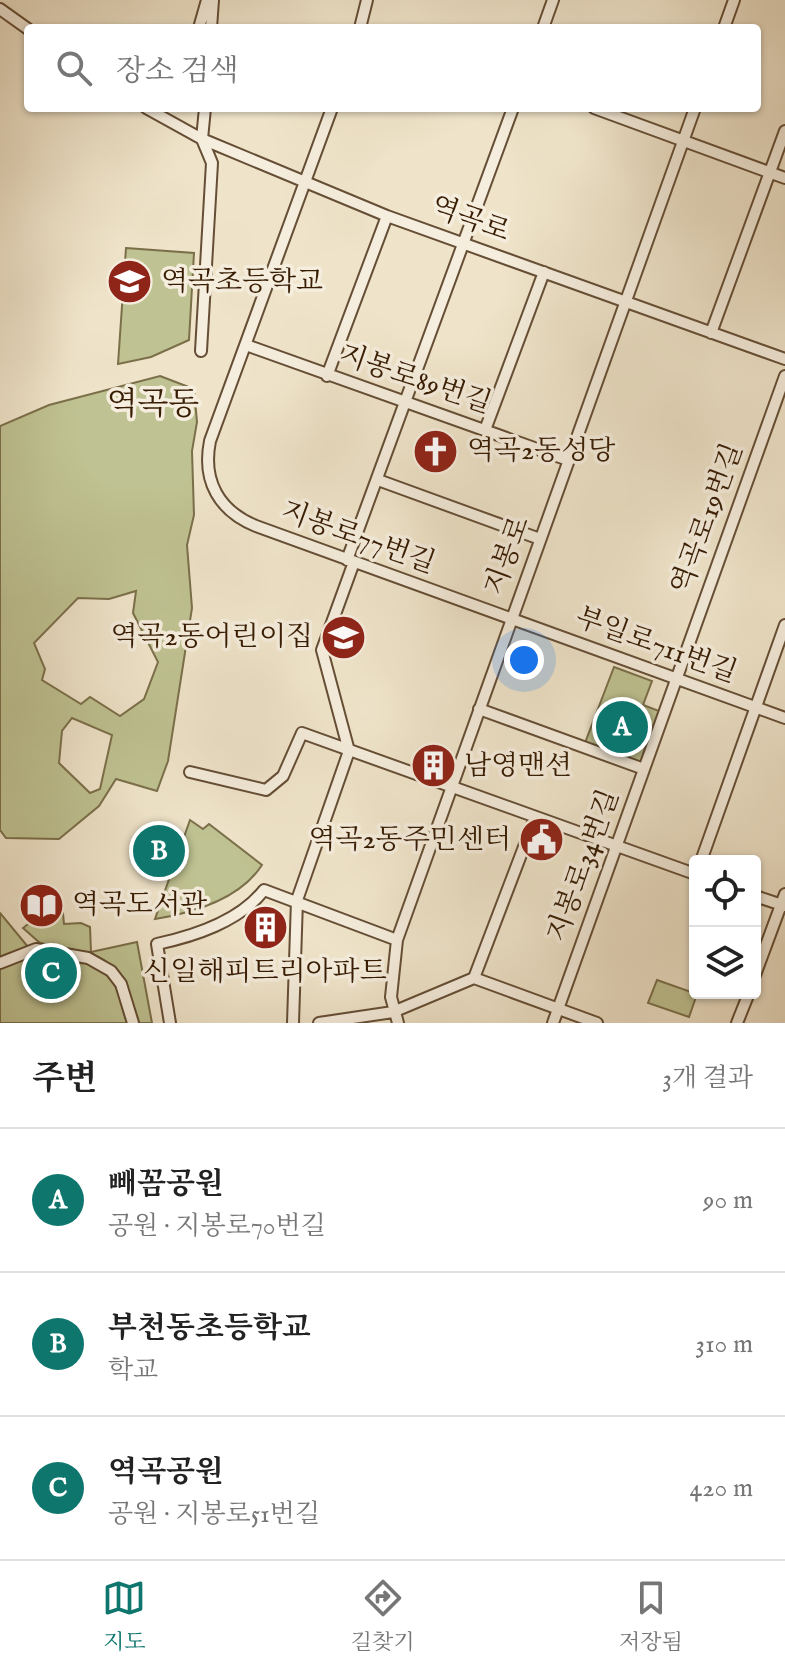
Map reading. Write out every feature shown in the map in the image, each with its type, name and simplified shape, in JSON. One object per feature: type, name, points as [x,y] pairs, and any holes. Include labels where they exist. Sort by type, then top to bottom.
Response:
[{"type":"street","points":[[200,24],[207,0]]},
{"type":"street","points":[[211,24],[213,0]]},
{"type":"street","points":[[361,24],[367,0]]},
{"type":"street","points":[[544,24],[553,0]]},
{"type":"street","points":[[725,24],[734,0]]},
{"type":"street","points":[[0,9],[24,26]]},
{"type":"street","name":"역곡로","points":[[153,112],[202,139],[305,184],[785,359]]},
{"type":"street","points":[[201,351],[212,163],[202,139],[205,112]]},
{"type":"street","points":[[246,345],[331,112]]},
{"type":"street","points":[[293,1023],[297,900],[349,751],[322,650],[378,480],[512,112]]},
{"type":"street","points":[[605,112],[785,178]]},
{"type":"street","name":"지봉로","points":[[398,1023],[393,1012],[391,975],[397,940],[694,112]]},
{"type":"street","points":[[711,333],[785,131]]},
{"type":"street","points":[[327,376],[387,216]]},
{"type":"street","points":[[485,430],[544,272]]},
{"type":"street","name":"지봉로89번길","points":[[246,345],[568,460]]},
{"type":"street","name":"지봉로77번길","points":[[246,345],[210,441],[209,476],[216,495],[234,515],[511,619]]},
{"type":"street","name":"역곡로19번길","points":[[676,679],[785,376]]},
{"type":"street","points":[[378,480],[540,539]]},
{"type":"street","name":"부일로711번길","points":[[511,619],[785,718]]},
{"type":"street","points":[[703,855],[785,625]]},
{"type":"street","name":"지봉로34번길","points":[[553,1023],[676,679]]},
{"type":"street","points":[[479,709],[644,769]]},
{"type":"street","points":[[190,772],[266,790],[283,776],[302,733],[689,872]]},
{"type":"street","points":[[474,978],[535,818]]},
{"type":"street","points":[[170,1023],[157,944],[190,937],[214,926],[264,890],[397,940]]},
{"type":"street","points":[[761,960],[785,894]]},
{"type":"street","points":[[761,898],[783,906]]},
{"type":"street","points":[[0,963],[36,949],[88,958],[111,971],[121,984],[133,1023]]},
{"type":"street","points":[[319,1023],[393,1012],[474,978],[597,1023]]},
{"type":"street","points":[[737,1023],[747,999]]},
{"type":"green space","points":[[126,248],[194,253],[189,340],[151,357],[118,364]]},
{"type":"green space","points":[[160,376],[194,389],[197,422],[192,451],[194,515],[187,545],[192,608],[168,761],[157,791],[116,779],[99,806],[59,839],[6,838],[0,830],[0,426],[49,405]],"holes":[[[136,591],[133,613],[158,662],[144,699],[120,716],[90,697],[81,704],[42,680],[45,669],[34,643],[78,598],[109,599]],[[72,718],[112,735],[100,789],[90,793],[59,763],[62,731]]]},
{"type":"green space","points":[[614,667],[652,681],[643,705],[659,711],[640,763],[585,743]]},
{"type":"green space","points":[[190,820],[203,829],[209,824],[262,865],[253,877],[228,895],[184,913],[155,919]]},
{"type":"green space","points":[[46,910],[63,913],[64,924],[81,923],[90,927],[91,952],[137,942],[152,1023],[139,1023],[125,981],[104,960],[91,953],[40,943],[23,928]]},
{"type":"green space","points":[[0,913],[33,953],[82,961],[103,972],[118,992],[128,1023],[0,1023]]},
{"type":"green space","points":[[657,980],[689,991],[689,999],[695,999],[689,1017],[648,1003]]},
{"type":"place","name":"역곡초등학교","points":[[130,282]]},
{"type":"place","name":"역곡2동성당","points":[[436,451]]},
{"type":"place","name":"역곡2동어린이집","points":[[344,637]]},
{"type":"place","name":"빼꼼공원","points":[[622,727]]},
{"type":"place","name":"남영맨션","points":[[433,766]]},
{"type":"place","name":"역곡2동주민센터","points":[[542,840]]},
{"type":"place","name":"부천동초등학교","points":[[159,851]]},
{"type":"place","name":"역곡도서관","points":[[41,905]]},
{"type":"place","name":"신일해피트리아파트","points":[[265,927]]},
{"type":"place","name":"역곡공원","points":[[51,973]]},
{"type":"district","name":"역곡동","points":[[153,405]]}]
